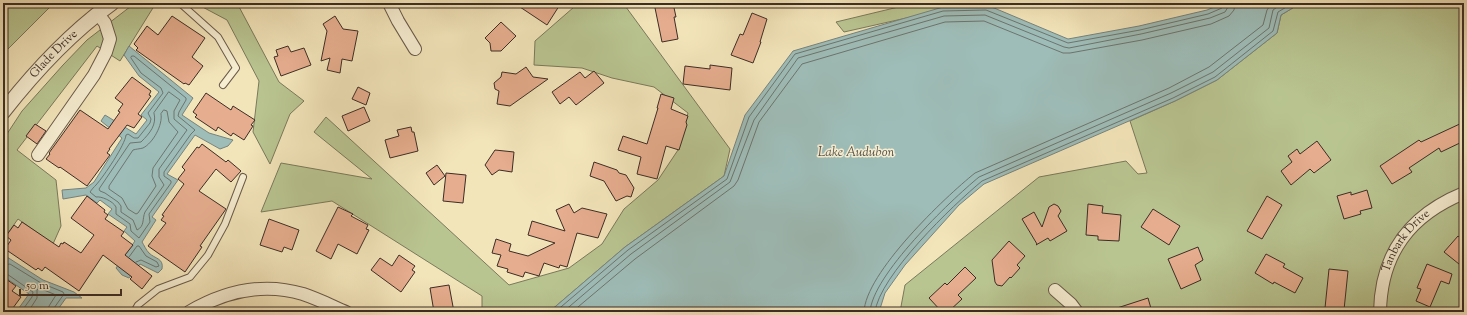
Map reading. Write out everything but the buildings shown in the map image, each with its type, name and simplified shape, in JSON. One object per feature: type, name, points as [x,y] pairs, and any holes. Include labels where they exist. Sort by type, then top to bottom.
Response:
[{"type":"street","name":"Glade Drive","points":[[3,112],[44,62],[68,38],[112,3]]},
{"type":"street","points":[[389,3],[415,49]]},
{"type":"street","points":[[38,155],[90,81],[106,52],[110,40],[105,23],[98,14]]},
{"type":"street","name":"Tanbark Drive","points":[[1380,312],[1380,295],[1384,274],[1400,241],[1413,225],[1428,211],[1446,200],[1464,193]]},
{"type":"street","points":[[189,312],[205,302],[225,294],[243,290],[262,289],[283,290],[304,294],[346,312]]},
{"type":"street","points":[[1055,290],[1071,304],[1077,312]]},
{"type":"lane","points":[[180,3],[218,37],[236,68],[223,85]]},
{"type":"lane","points":[[134,312],[138,305],[158,289],[190,277],[203,260],[225,224],[243,177]]},
{"type":"green space","points":[[3,3],[54,3],[3,54]]},
{"type":"green space","points":[[135,3],[156,3],[120,61],[97,46],[17,150],[56,180],[61,226],[53,244],[18,219],[3,240],[3,140],[22,111],[87,40]]},
{"type":"green space","points":[[195,3],[237,3],[279,82],[304,101],[290,114],[270,164],[253,132],[259,81],[227,20]]},
{"type":"green space","points":[[572,3],[623,3],[730,149],[724,176],[625,247],[549,312],[482,312],[482,296],[332,201],[261,212],[281,163],[372,179],[314,132],[326,117],[509,285],[569,268],[602,244],[624,209],[658,180],[678,150],[688,113],[654,87],[612,78],[582,68],[534,65],[535,41],[574,7]]},
{"type":"green space","points":[[915,3],[973,3],[844,32],[836,22]]},
{"type":"green space","points":[[1301,3],[1464,3],[1464,312],[900,312],[905,285],[1039,177],[1126,161],[1138,174],[1147,173],[1130,121],[1217,80],[1277,33],[1281,15]]},
{"type":"water","name":"Lake Audubon","points":[[1224,3],[1301,3],[1281,15],[1277,33],[1217,80],[1175,101],[984,184],[959,205],[905,265],[885,293],[879,312],[549,312],[625,247],[724,176],[745,115],[793,51],[943,7],[987,5],[1068,39],[1139,26],[1207,10]]},
{"type":"water","points":[[129,46],[193,98],[182,115],[209,133],[233,140],[228,146],[220,149],[195,135],[167,174],[178,180],[152,217],[156,220],[142,242],[149,253],[162,263],[162,269],[158,273],[140,264],[129,278],[122,275],[116,268],[135,241],[124,231],[127,227],[108,214],[112,209],[100,200],[97,203],[86,195],[63,199],[62,190],[86,188],[94,182],[122,138],[101,121],[105,115],[136,134],[147,120],[141,115],[159,92],[139,76],[124,55]]},
{"type":"water","points":[[7,257],[43,280],[74,292],[82,298],[66,298],[56,312],[16,312],[29,294],[3,276],[3,264]]}]
